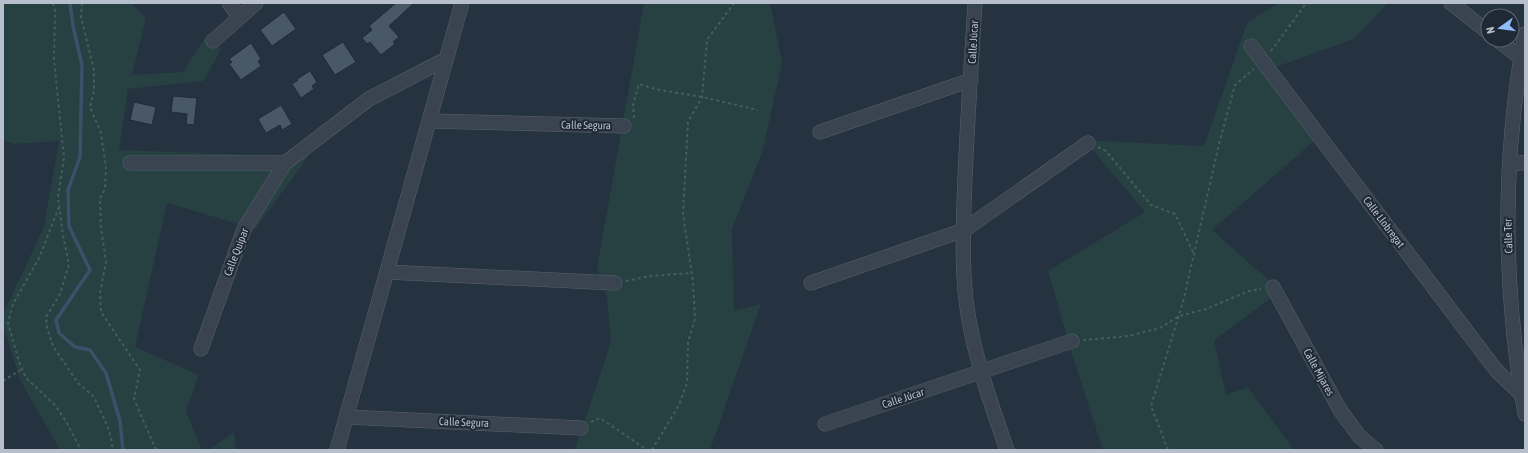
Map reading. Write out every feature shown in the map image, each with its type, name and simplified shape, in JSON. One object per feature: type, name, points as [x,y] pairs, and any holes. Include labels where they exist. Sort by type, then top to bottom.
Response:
[{"type":"street","points":[[229,3],[240,17]]},
{"type":"street","points":[[213,41],[256,3]]},
{"type":"street","points":[[337,450],[462,3]]},
{"type":"street","name":"Calle Júcar","points":[[975,3],[966,144],[964,273],[968,312],[980,372],[1007,450]]},
{"type":"street","points":[[1451,3],[1480,26]]},
{"type":"street","name":"Calle Ter","points":[[1524,405],[1511,297],[1508,211],[1513,125],[1525,34]]},
{"type":"street","name":"Calle Llobregat","points":[[1251,46],[1524,405]]},
{"type":"street","points":[[1508,48],[1521,58]]},
{"type":"street","name":"Calle Quipar","points":[[201,349],[244,229],[285,163],[369,99],[446,59]]},
{"type":"street","name":"Calle Júcar","points":[[820,132],[971,80]]},
{"type":"street","name":"Calle Segura","points":[[429,121],[624,126]]},
{"type":"street","points":[[811,283],[964,230],[1088,143]]},
{"type":"street","points":[[130,162],[285,163]]},
{"type":"street","points":[[1510,165],[1525,162]]},
{"type":"street","points":[[387,272],[615,283]]},
{"type":"street","name":"Calle Mijares","points":[[1273,287],[1340,410],[1359,436],[1376,450]]},
{"type":"street","name":"Calle Júcar","points":[[825,424],[1072,340]]},
{"type":"street","name":"Calle Segura","points":[[346,417],[580,428]]},
{"type":"path","points":[[53,3],[55,11],[54,60],[64,158],[58,197],[63,236],[69,264],[60,294],[46,317],[47,328],[53,346],[59,355],[78,383],[94,398],[109,430],[113,450]]},
{"type":"path","points":[[82,3],[81,17],[94,70],[94,91],[90,107],[102,133],[106,168],[105,189],[100,198],[101,227],[106,262],[100,293],[101,312],[140,370],[134,399],[156,450]]},
{"type":"path","points":[[652,450],[679,405],[687,383],[688,342],[696,319],[692,273],[683,214],[688,122],[702,97],[707,40],[734,3]]},
{"type":"path","points":[[1168,450],[1151,406],[1179,316],[1195,255],[1235,84],[1263,61],[1304,6],[1310,3]]},
{"type":"path","points":[[624,126],[635,130],[633,105],[639,84],[655,89],[702,97],[758,110]]},
{"type":"path","points":[[1088,143],[1106,151],[1151,205],[1175,214],[1195,255]]},
{"type":"path","points":[[59,205],[39,258],[12,304],[8,323],[26,378],[55,405],[67,423],[81,450]]},
{"type":"path","points":[[615,283],[650,276],[692,273]]},
{"type":"path","points":[[1072,340],[1135,334],[1160,328],[1179,316],[1206,309],[1249,291],[1273,287]]},
{"type":"path","points":[[3,381],[22,369]]},
{"type":"path","points":[[580,428],[600,418],[647,450]]},
{"type":"green space","points":[[3,3],[131,3],[146,18],[132,75],[183,72],[207,34],[221,50],[203,81],[128,89],[119,150],[308,157],[255,229],[167,203],[135,347],[199,375],[186,411],[202,450],[60,450],[20,380],[3,325],[3,314],[44,227],[59,141],[14,144],[3,140]]},
{"type":"green space","points":[[644,3],[770,3],[782,63],[763,150],[732,229],[734,311],[761,304],[710,450],[575,450],[611,342],[607,297],[597,268]]},
{"type":"green space","points":[[1278,3],[1388,3],[1354,39],[1276,67],[1321,135],[1212,230],[1281,291],[1214,340],[1226,395],[1248,387],[1294,450],[1103,450],[1073,358],[1048,271],[1145,212],[1084,140],[1204,146],[1247,23]]},
{"type":"green space","points":[[234,432],[236,450],[209,450]]},
{"type":"building","points":[[396,3],[414,3],[389,26],[399,37],[393,42],[395,44],[381,55],[370,42],[367,44],[362,38],[372,30],[369,26]]},
{"type":"building","points":[[284,12],[296,29],[272,46],[260,30]]},
{"type":"building","points":[[343,42],[356,62],[335,75],[322,55]]},
{"type":"building","points":[[251,43],[261,59],[258,61],[261,66],[241,80],[229,64],[232,62],[229,59]]},
{"type":"building","points":[[310,71],[317,82],[312,86],[314,89],[301,98],[292,84]]},
{"type":"building","points":[[173,96],[197,98],[194,125],[186,124],[187,114],[171,112]]},
{"type":"building","points":[[134,102],[156,107],[152,125],[130,120]]},
{"type":"building","points":[[281,105],[292,124],[282,130],[280,125],[266,133],[258,119]]},
{"type":"waterway","points":[[70,3],[73,26],[82,65],[80,157],[68,190],[69,226],[90,270],[56,320],[59,333],[75,347],[90,350],[106,373],[120,421],[123,450]]}]
